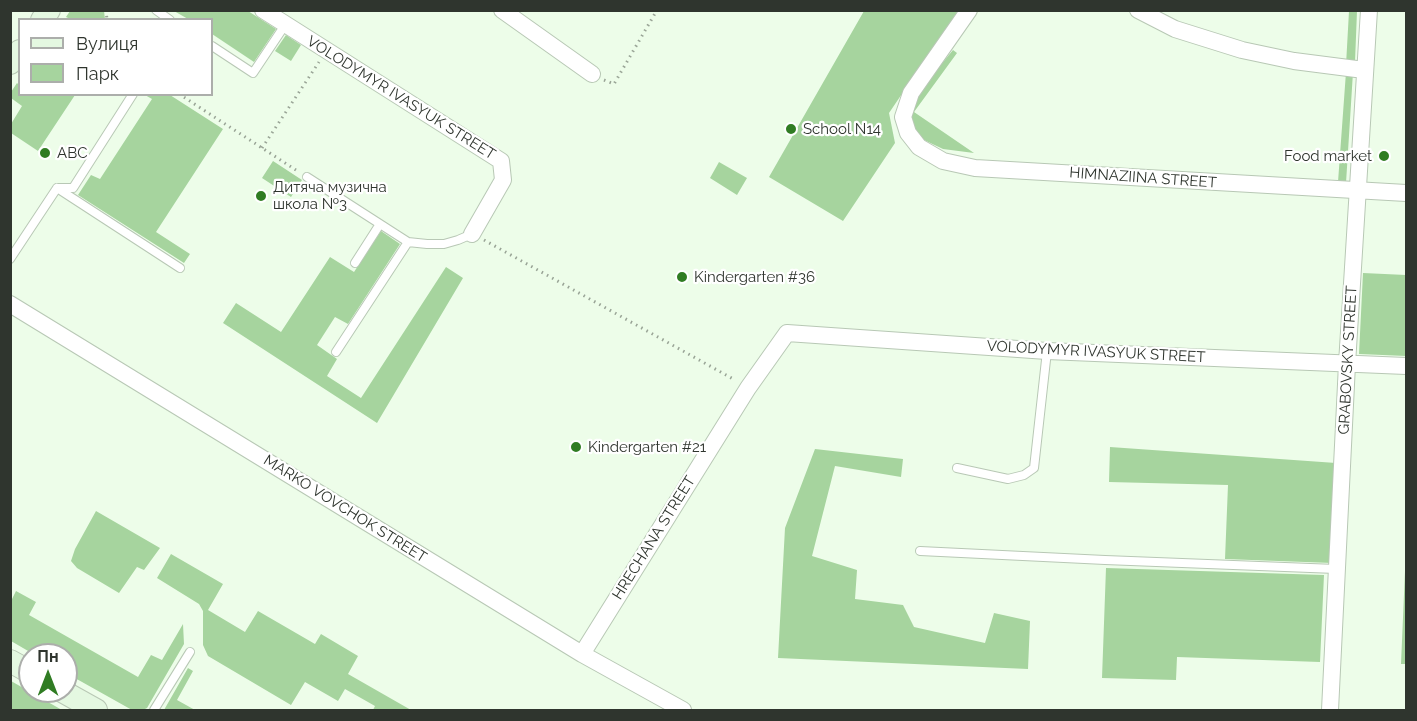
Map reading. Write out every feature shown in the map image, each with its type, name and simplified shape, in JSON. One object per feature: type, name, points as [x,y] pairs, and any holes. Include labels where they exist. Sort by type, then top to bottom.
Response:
[{"type":"main road","points":[[78,700],[96,711]]},
{"type":"street","name":"VOLODYMYR IVASYUK STREET","points":[[263,10],[501,161],[503,180],[472,234]]},
{"type":"street","points":[[502,10],[591,74]]},
{"type":"street","name":"HIMNAZIINA STREET","points":[[969,10],[911,93],[903,117],[908,133],[919,147],[943,161],[975,168],[1407,194]]},
{"type":"street","points":[[1138,10],[1175,29],[1242,50],[1294,61],[1364,70]]},
{"type":"street","name":"GRABOVSKY STREET","points":[[1330,711],[1347,364],[1369,10]]},
{"type":"street","name":"MARKO VOVCHOK STREET","points":[[10,304],[582,654],[683,711]]},
{"type":"street","name":"VOLODYMYR IVASYUK STREET","points":[[787,333],[1047,351],[1407,366]]},
{"type":"street","name":"HRECHANA STREET","points":[[582,654],[748,388],[787,333]]},
{"type":"lane","points":[[213,47],[253,73],[285,25]]},
{"type":"lane","points":[[57,188],[73,188],[132,96]]},
{"type":"lane","points":[[307,177],[408,242],[444,244],[472,234]]},
{"type":"lane","points":[[10,260],[57,188]]},
{"type":"lane","points":[[57,188],[180,268]]},
{"type":"lane","points":[[355,263],[380,224]]},
{"type":"lane","points":[[336,352],[408,242]]},
{"type":"lane","points":[[957,468],[1008,479],[1024,475],[1034,468],[1047,351]]},
{"type":"lane","points":[[920,551],[1336,569]]},
{"type":"lane","points":[[154,711],[190,652]]},
{"type":"path","points":[[591,74],[614,84],[657,10]]},
{"type":"path","points":[[262,148],[328,50]]},
{"type":"path","points":[[182,96],[307,177]]},
{"type":"path","points":[[472,234],[748,388]]},
{"type":"green space","points":[[70,11],[104,11],[105,18],[68,18],[66,17]]},
{"type":"green space","points":[[174,11],[248,11],[276,29],[254,62],[213,35],[213,18],[186,18]]},
{"type":"green space","points":[[864,11],[958,11],[889,113],[895,143],[843,221],[769,177]]},
{"type":"green space","points":[[1349,11],[1357,11],[1355,62],[1346,65]]},
{"type":"green space","points":[[286,35],[301,45],[291,61],[275,51]]},
{"type":"green space","points":[[953,50],[957,53],[914,112],[974,153],[943,149],[924,140],[913,128],[910,114],[916,95]]},
{"type":"green space","points":[[1346,72],[1353,72],[1346,183],[1338,182]]},
{"type":"green space","points":[[17,83],[18,96],[74,96],[38,151],[11,133],[11,124],[22,106],[11,98],[11,92]]},
{"type":"green space","points":[[147,96],[172,96],[223,129],[156,232],[190,254],[184,263],[78,195],[91,175],[100,179],[152,99]]},
{"type":"green space","points":[[273,161],[302,180],[291,197],[262,178]]},
{"type":"green space","points":[[719,162],[747,178],[737,195],[710,178]]},
{"type":"green space","points":[[381,231],[400,244],[348,324],[335,317],[317,345],[337,359],[327,376],[361,398],[446,267],[463,278],[377,423],[223,323],[236,303],[281,332],[330,257],[354,272]]},
{"type":"green space","points":[[1363,273],[1406,275],[1406,356],[1359,354]]},
{"type":"green space","points":[[1110,447],[1336,463],[1332,563],[1225,559],[1228,485],[1109,482]]},
{"type":"green space","points":[[815,449],[903,459],[901,477],[835,466],[812,556],[857,570],[855,599],[903,605],[914,627],[985,643],[994,613],[1030,621],[1028,669],[778,658],[785,528]]},
{"type":"green space","points":[[96,511],[160,548],[144,570],[137,567],[119,593],[77,568],[71,561]]},
{"type":"green space","points":[[171,554],[223,584],[208,610],[245,632],[258,611],[315,644],[321,634],[358,656],[348,674],[411,710],[373,710],[375,706],[345,689],[338,701],[305,682],[291,705],[208,656],[203,645],[203,611],[199,604],[157,578]]},
{"type":"green space","points":[[1106,568],[1324,575],[1320,662],[1177,657],[1176,680],[1102,678]]},
{"type":"green space","points":[[1405,571],[1406,664],[1401,664]]},
{"type":"green space","points":[[16,591],[36,602],[29,615],[138,677],[151,655],[162,660],[183,624],[184,644],[147,708],[132,710],[78,680],[78,643],[18,643],[18,645],[11,641],[11,601]]},
{"type":"green space","points":[[188,668],[193,671],[177,700],[195,710],[164,710]]},
{"type":"green space","points":[[10,681],[18,685],[18,703],[50,703],[62,710],[11,710]]},
{"type":"place","name":"School N14","points":[[791,129]]},
{"type":"place","name":"ABC","points":[[45,153]]},
{"type":"place","name":"Food market","points":[[1384,156]]},
{"type":"place","name":"Дитяча музична школа №3","points":[[261,196]]},
{"type":"place","name":"Kindergarten #36","points":[[682,277]]},
{"type":"place","name":"Kindergarten #21","points":[[576,447]]}]
